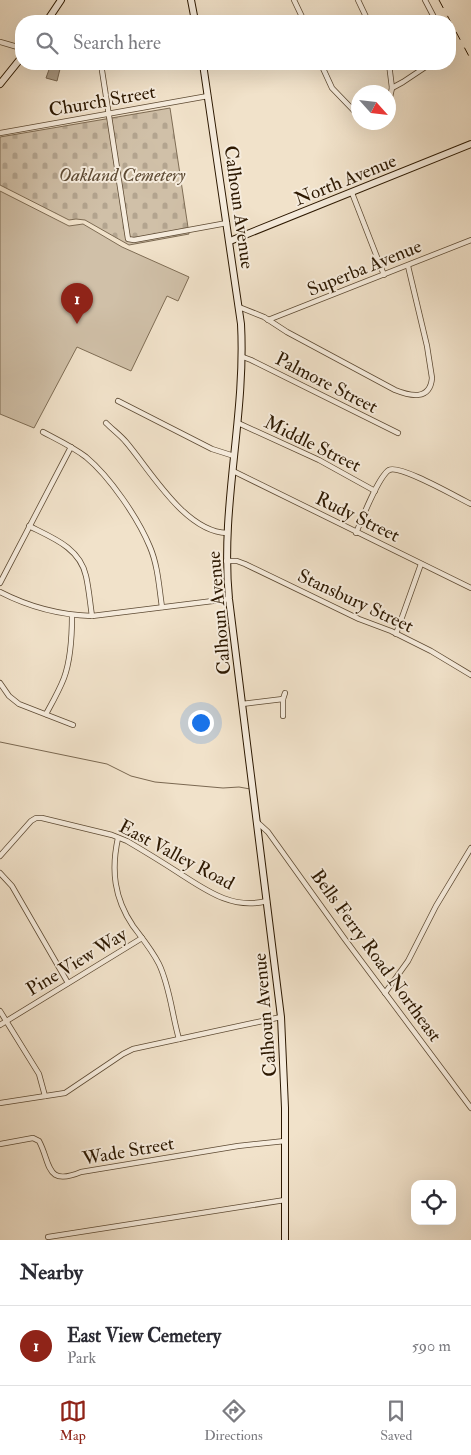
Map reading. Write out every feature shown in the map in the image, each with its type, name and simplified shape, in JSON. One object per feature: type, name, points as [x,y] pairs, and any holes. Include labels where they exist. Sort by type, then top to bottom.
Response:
[{"type":"street","points":[[51,15],[61,0]]},
{"type":"street","points":[[191,0],[194,15]]},
{"type":"street","points":[[294,0],[301,15]]},
{"type":"street","points":[[358,0],[365,15]]},
{"type":"street","points":[[425,0],[433,15]]},
{"type":"street","points":[[0,42],[15,46]]},
{"type":"street","points":[[0,84],[15,65]]},
{"type":"street","points":[[102,70],[128,239],[134,240],[227,223]]},
{"type":"street","name":"Calhoun Avenue","points":[[203,70],[240,307],[243,358],[226,533],[226,561],[229,599],[281,1017],[284,1072],[285,1240]]},
{"type":"street","points":[[323,70],[332,88],[351,108]]},
{"type":"street","points":[[390,70],[392,85]]},
{"type":"street","points":[[396,86],[421,70]]},
{"type":"street","name":"Church Street","points":[[0,133],[208,96]]},
{"type":"street","name":"North Avenue","points":[[230,241],[471,144]]},
{"type":"street","points":[[352,193],[384,275]]},
{"type":"street","name":"Superba Avenue","points":[[268,320],[471,240]]},
{"type":"street","points":[[240,307],[268,320],[395,390],[411,396],[427,391],[431,384],[431,369],[408,266]]},
{"type":"street","name":"Palmore Street","points":[[243,358],[251,360],[398,433]]},
{"type":"street","points":[[118,401],[196,442],[234,456]]},
{"type":"street","points":[[106,423],[124,440],[168,498],[203,526],[214,531],[226,533]]},
{"type":"street","name":"Middle Street","points":[[238,423],[319,460],[375,491]]},
{"type":"street","points":[[43,432],[71,447],[86,458],[114,486],[150,548],[156,564],[162,607]]},
{"type":"street","points":[[0,583],[71,447]]},
{"type":"street","points":[[356,532],[375,491],[387,471],[392,469],[401,470],[471,504]]},
{"type":"street","name":"Rudy Street","points":[[233,471],[471,588]]},
{"type":"street","points":[[29,526],[66,546],[78,558],[86,575],[92,616]]},
{"type":"street","name":"Stansbury Street","points":[[226,561],[237,561],[245,564],[358,619],[396,634],[431,651],[471,675]]},
{"type":"street","points":[[396,634],[421,564]]},
{"type":"street","points":[[0,592],[27,604],[72,615],[92,616],[229,599]]},
{"type":"street","points":[[46,714],[64,679],[72,633],[72,615]]},
{"type":"street","points":[[0,683],[9,696],[19,704],[73,725]]},
{"type":"street","points":[[283,716],[284,693]]},
{"type":"street","points":[[242,704],[283,699]]},
{"type":"street","name":"East Valley Road","points":[[0,856],[31,821],[36,818],[78,826],[118,838],[138,848],[215,896],[234,902],[268,901]]},
{"type":"street","name":"Bells Ferry Road Northeast","points":[[257,822],[268,832],[471,1108]]},
{"type":"street","points":[[118,838],[114,865],[115,886],[118,898],[163,974],[179,1039]]},
{"type":"street","points":[[385,993],[408,961],[436,906],[471,848]]},
{"type":"street","points":[[0,873],[12,886],[68,983]]},
{"type":"street","name":"Pine View Way","points":[[0,1025],[142,938]]},
{"type":"street","points":[[0,1011],[39,1074],[45,1096]]},
{"type":"street","points":[[0,1103],[66,1093],[128,1051],[281,1017]]},
{"type":"street","name":"Wade Street","points":[[0,1144],[33,1138],[39,1141],[49,1168],[60,1176],[69,1177],[81,1172],[285,1141]]},
{"type":"street","points":[[48,1237],[285,1200]]},
{"type":"green space","name":"Oakland Cemetery","points":[[170,108],[189,234],[129,245],[85,220],[69,220],[0,185],[0,137]]},
{"type":"green space","points":[[0,191],[69,226],[83,224],[122,247],[189,277],[178,301],[167,296],[131,371],[77,347],[34,428],[0,414]]},
{"type":"water","points":[[49,70],[60,70],[57,81],[46,78]]},
{"type":"waterway","points":[[0,742],[107,764],[131,776],[155,782],[250,789]]},
{"type":"railway","points":[[439,0],[447,15]]},
{"type":"railway","points":[[456,32],[471,60]]},
{"type":"place","name":"East View Cemetery","points":[[77,324]]}]
